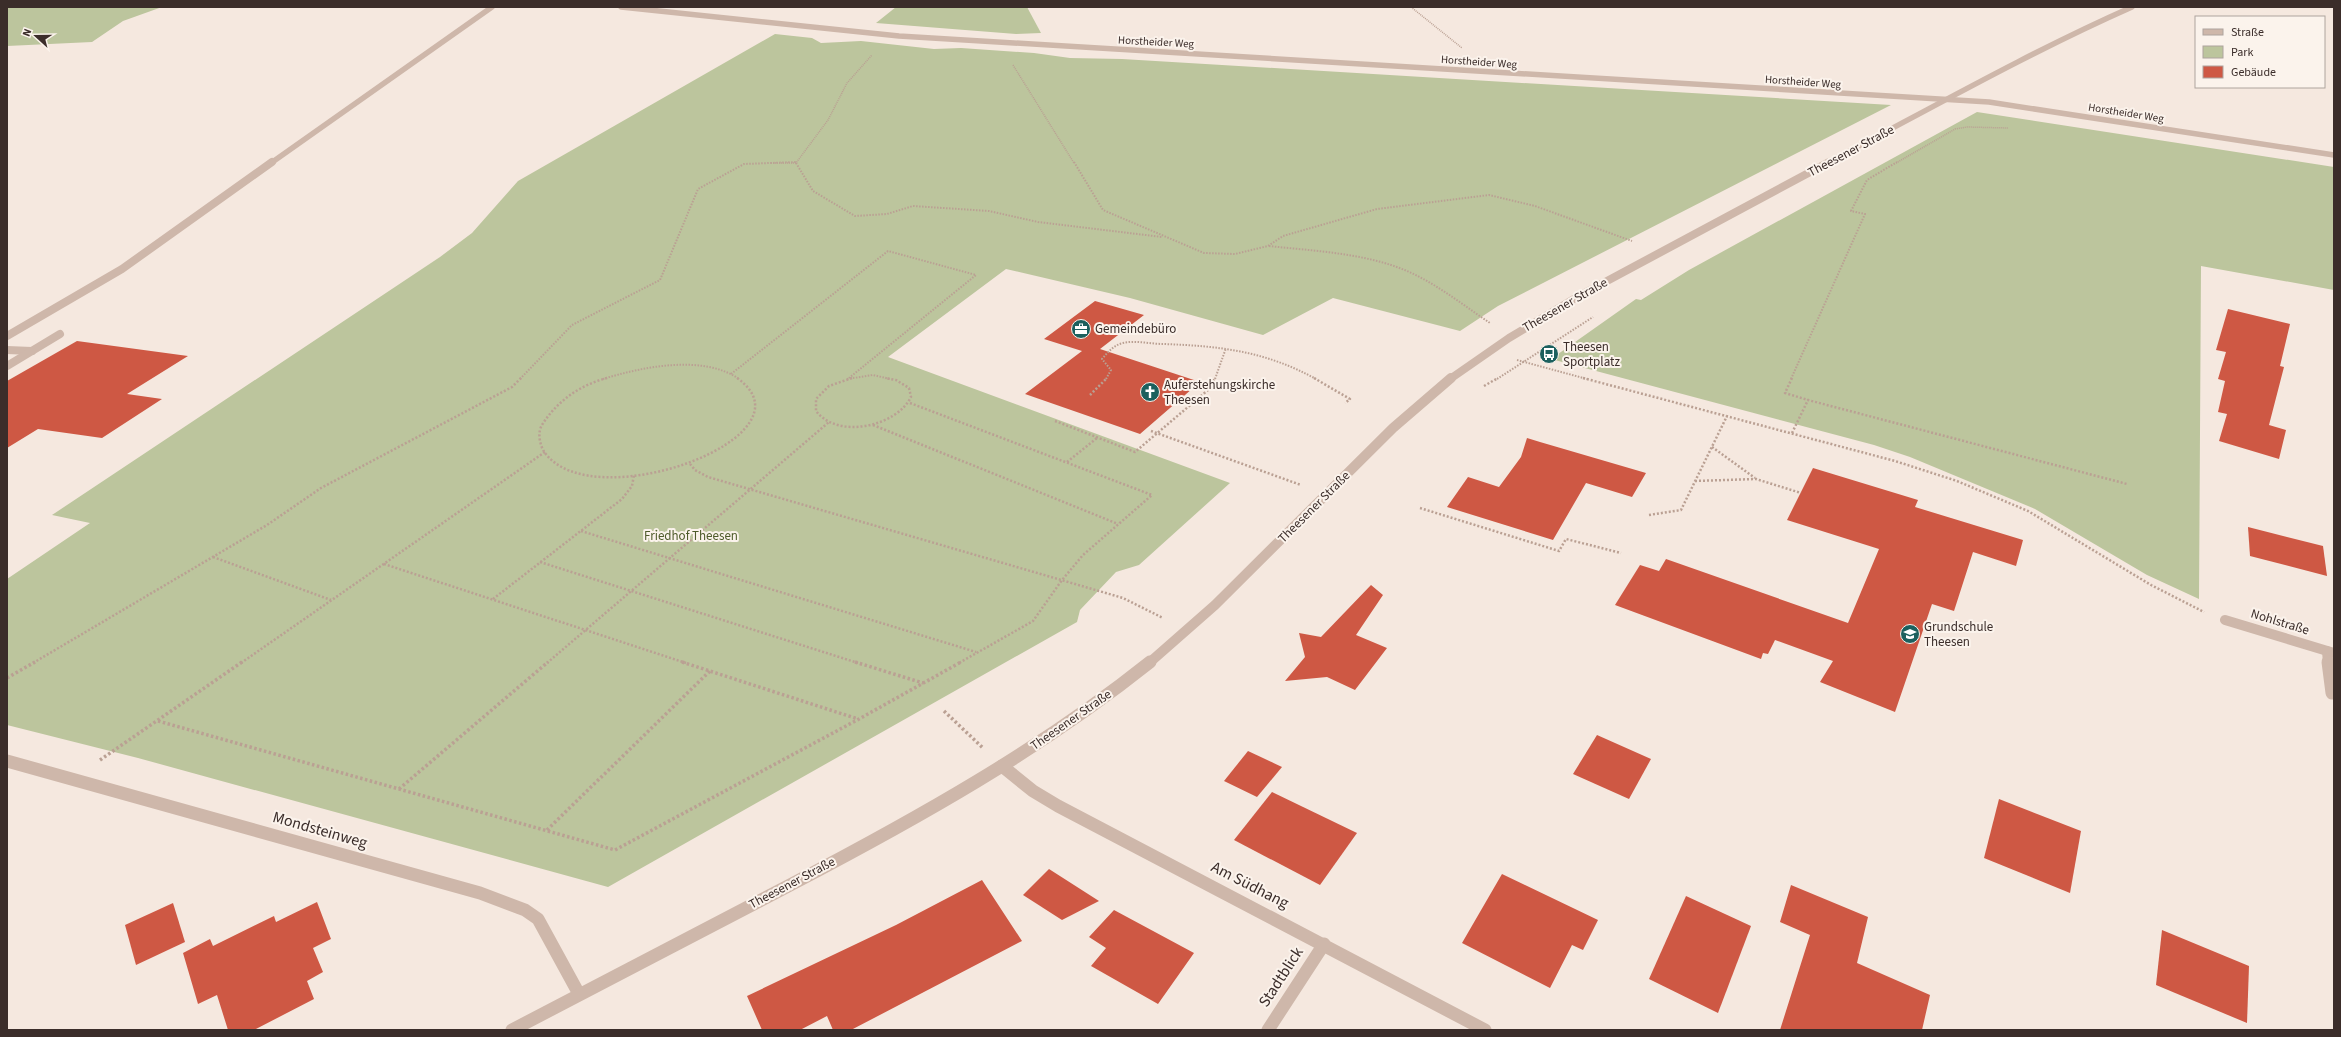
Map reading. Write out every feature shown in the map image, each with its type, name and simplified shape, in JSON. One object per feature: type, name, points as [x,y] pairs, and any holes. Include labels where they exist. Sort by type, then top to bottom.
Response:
[{"type":"street","points":[[7,336],[122,268],[492,7]]},
{"type":"street","name":"Horstheider Weg","points":[[621,7],[890,35],[1019,44],[1990,102],[2334,155]]},
{"type":"street","name":"Theesener Straße","points":[[512,1030],[907,822],[1002,766],[1079,716],[1135,674],[1216,604],[1400,422],[1441,385],[1510,337],[1579,296],[1660,252],[2088,26],[2132,7]]},
{"type":"street","points":[[7,366],[60,334]]},
{"type":"street","points":[[7,350],[32,351]]},
{"type":"street","name":"Nohlstraße","points":[[2225,620],[2331,652],[2332,693]]},
{"type":"street","name":"Mondsteinweg","points":[[7,761],[480,893],[525,910],[538,919],[579,994]]},
{"type":"street","name":"Am Südhang","points":[[1002,766],[1033,791],[1058,806],[1324,944],[1485,1030]]},
{"type":"street","name":"Stadtblick","points":[[1268,1030],[1324,944]]},
{"type":"path","points":[[1411,7],[1494,73]]},
{"type":"path","points":[[796,162],[828,120],[847,83],[890,35]]},
{"type":"path","points":[[1019,44],[1019,48],[1010,60],[1103,210],[1204,253],[1235,254],[1268,246],[1283,236],[1377,209],[1489,195],[1534,206],[1660,252]]},
{"type":"path","points":[[2010,128],[1967,127],[1955,129],[1867,180],[1851,211],[1865,214],[1785,393],[2127,484]]},
{"type":"path","points":[[796,162],[813,191],[854,216],[887,214],[913,206],[989,211],[1038,222],[1166,237]]},
{"type":"path","points":[[7,678],[267,525],[321,488],[512,387],[572,325],[660,280],[698,189],[744,164],[796,162]]},
{"type":"path","points":[[1268,246],[1328,253],[1397,267],[1432,286],[1510,337]]},
{"type":"path","points":[[731,374],[888,251],[976,275],[849,378]]},
{"type":"path","points":[[1090,395],[1108,377],[1111,370],[1102,359],[1119,343],[1127,340],[1156,344],[1226,348],[1254,353],[1283,364],[1325,384],[1350,399],[1345,404]]},
{"type":"path","points":[[1055,421],[1135,452],[1208,390],[1215,380],[1226,348]]},
{"type":"path","points":[[1487,352],[1792,433],[1944,476],[2028,511],[2151,585],[2198,610],[2225,620]]},
{"type":"path","points":[[672,364],[704,366],[731,374],[745,383],[754,395],[755,408],[750,423],[736,438],[721,448],[690,464],[653,474],[614,477],[580,473],[554,463],[545,452],[541,447],[540,428],[552,410],[575,392],[604,378],[638,368],[672,364]]},
{"type":"path","points":[[873,375],[900,381],[908,387],[912,394],[910,402],[897,416],[873,425],[842,426],[819,417],[814,409],[814,401],[829,385],[849,378],[873,375]]},
{"type":"path","points":[[1792,433],[1808,400]]},
{"type":"path","points":[[158,720],[399,790],[615,850],[859,719],[1033,621],[1062,580],[1083,555],[1152,495],[910,402]]},
{"type":"path","points":[[1649,515],[1681,510],[1727,416]]},
{"type":"path","points":[[399,790],[829,422]]},
{"type":"path","points":[[873,425],[1118,524]]},
{"type":"path","points":[[1151,431],[1327,494]]},
{"type":"path","points":[[1066,462],[1097,438]]},
{"type":"path","points":[[1712,447],[1756,479],[1801,493]]},
{"type":"path","points":[[74,779],[545,452]]},
{"type":"path","points":[[690,464],[695,470],[708,476],[1123,598],[1187,629]]},
{"type":"path","points":[[492,599],[622,499],[632,486],[634,475]]},
{"type":"path","points":[[1695,481],[1756,479]]},
{"type":"path","points":[[1420,508],[1559,551],[1566,539],[1621,553]]},
{"type":"path","points":[[581,531],[977,652]]},
{"type":"path","points":[[213,557],[332,600]]},
{"type":"path","points":[[540,562],[923,683]]},
{"type":"path","points":[[384,564],[859,719]]},
{"type":"path","points":[[546,831],[711,670]]},
{"type":"path","points":[[944,711],[1002,766]]},
{"type":"green space","points":[[7,7],[162,7],[123,21],[92,42],[7,46]]},
{"type":"green space","points":[[896,7],[1027,7],[1041,33],[1016,34],[876,23]]},
{"type":"green space","name":"Friedhof Theesen","points":[[775,34],[812,38],[821,43],[861,41],[934,49],[961,48],[1034,53],[1070,58],[1122,59],[1891,105],[1498,306],[1460,331],[1333,298],[1263,335],[1130,298],[1006,269],[888,357],[1230,483],[1139,565],[1116,572],[1080,610],[1077,622],[608,887],[138,758],[7,725],[7,579],[90,523],[52,515],[440,257],[472,233],[518,181]]},
{"type":"green space","points":[[1977,112],[2334,167],[2334,290],[2201,266],[2199,599],[2147,575],[2035,509],[1910,457],[1874,445],[1551,359],[1636,299],[1641,300],[1689,270]]},
{"type":"building","points":[[1095,301],[1144,315],[1100,349],[1200,382],[1140,434],[1025,394],[1082,351],[1044,339]]},
{"type":"building","points":[[2228,309],[2290,324],[2280,366],[2284,367],[2269,425],[2286,430],[2279,459],[2219,441],[2227,414],[2218,412],[2225,381],[2218,379],[2226,352],[2216,350]]},
{"type":"building","points":[[77,341],[188,356],[127,394],[162,399],[102,438],[38,429],[7,448],[7,381]]},
{"type":"building","points":[[1527,438],[1646,473],[1632,497],[1586,483],[1553,540],[1447,507],[1468,477],[1499,487],[1521,457]]},
{"type":"building","points":[[1813,468],[1918,500],[1915,507],[2023,540],[2016,566],[1973,552],[1954,611],[1932,604],[1895,712],[1820,682],[1833,661],[1775,640],[1768,654],[1763,653],[1761,659],[1615,605],[1640,565],[1659,571],[1666,559],[1848,623],[1879,549],[1787,520]]},
{"type":"building","points":[[2248,527],[2323,546],[2327,576],[2250,556]]},
{"type":"building","points":[[1371,585],[1383,595],[1356,635],[1387,648],[1355,690],[1327,677],[1285,681],[1305,657],[1299,633],[1321,637]]},
{"type":"building","points":[[1597,735],[1651,759],[1629,799],[1573,774]]},
{"type":"building","points":[[1248,751],[1282,767],[1257,797],[1224,781]]},
{"type":"building","points":[[1272,792],[1357,833],[1320,885],[1234,840]]},
{"type":"building","points":[[1999,799],[2081,831],[2070,893],[1984,858]]},
{"type":"building","points":[[1049,869],[1099,901],[1062,920],[1023,895]]},
{"type":"building","points":[[1502,874],[1598,920],[1583,950],[1572,945],[1550,988],[1462,943]]},
{"type":"building","points":[[982,880],[1022,941],[851,1030],[833,1030],[827,1016],[800,1030],[762,1030],[747,996],[896,925]]},
{"type":"building","points":[[1791,885],[1868,917],[1857,963],[1930,995],[1922,1030],[1780,1030],[1810,935],[1780,922]]},
{"type":"building","points":[[1686,896],[1751,926],[1718,1013],[1649,979]]},
{"type":"building","points":[[317,902],[331,939],[313,948],[323,972],[307,981],[314,999],[254,1030],[228,1030],[217,995],[198,1004],[183,953],[210,939],[213,946],[274,916],[276,922]]},
{"type":"building","points":[[173,903],[185,942],[136,965],[125,925]]},
{"type":"building","points":[[1114,910],[1194,953],[1158,1004],[1091,966],[1106,948],[1089,937]]},
{"type":"building","points":[[2162,930],[2249,966],[2247,1023],[2156,985]]},
{"type":"place","name":"Gemeindebüro","points":[[1081,329]]},
{"type":"place","name":"Theesen Sportplatz","points":[[1549,354]]},
{"type":"place","name":"Auferstehungskirche Theesen","points":[[1150,392]]},
{"type":"place","name":"Grundschule Theesen","points":[[1910,634]]}]
